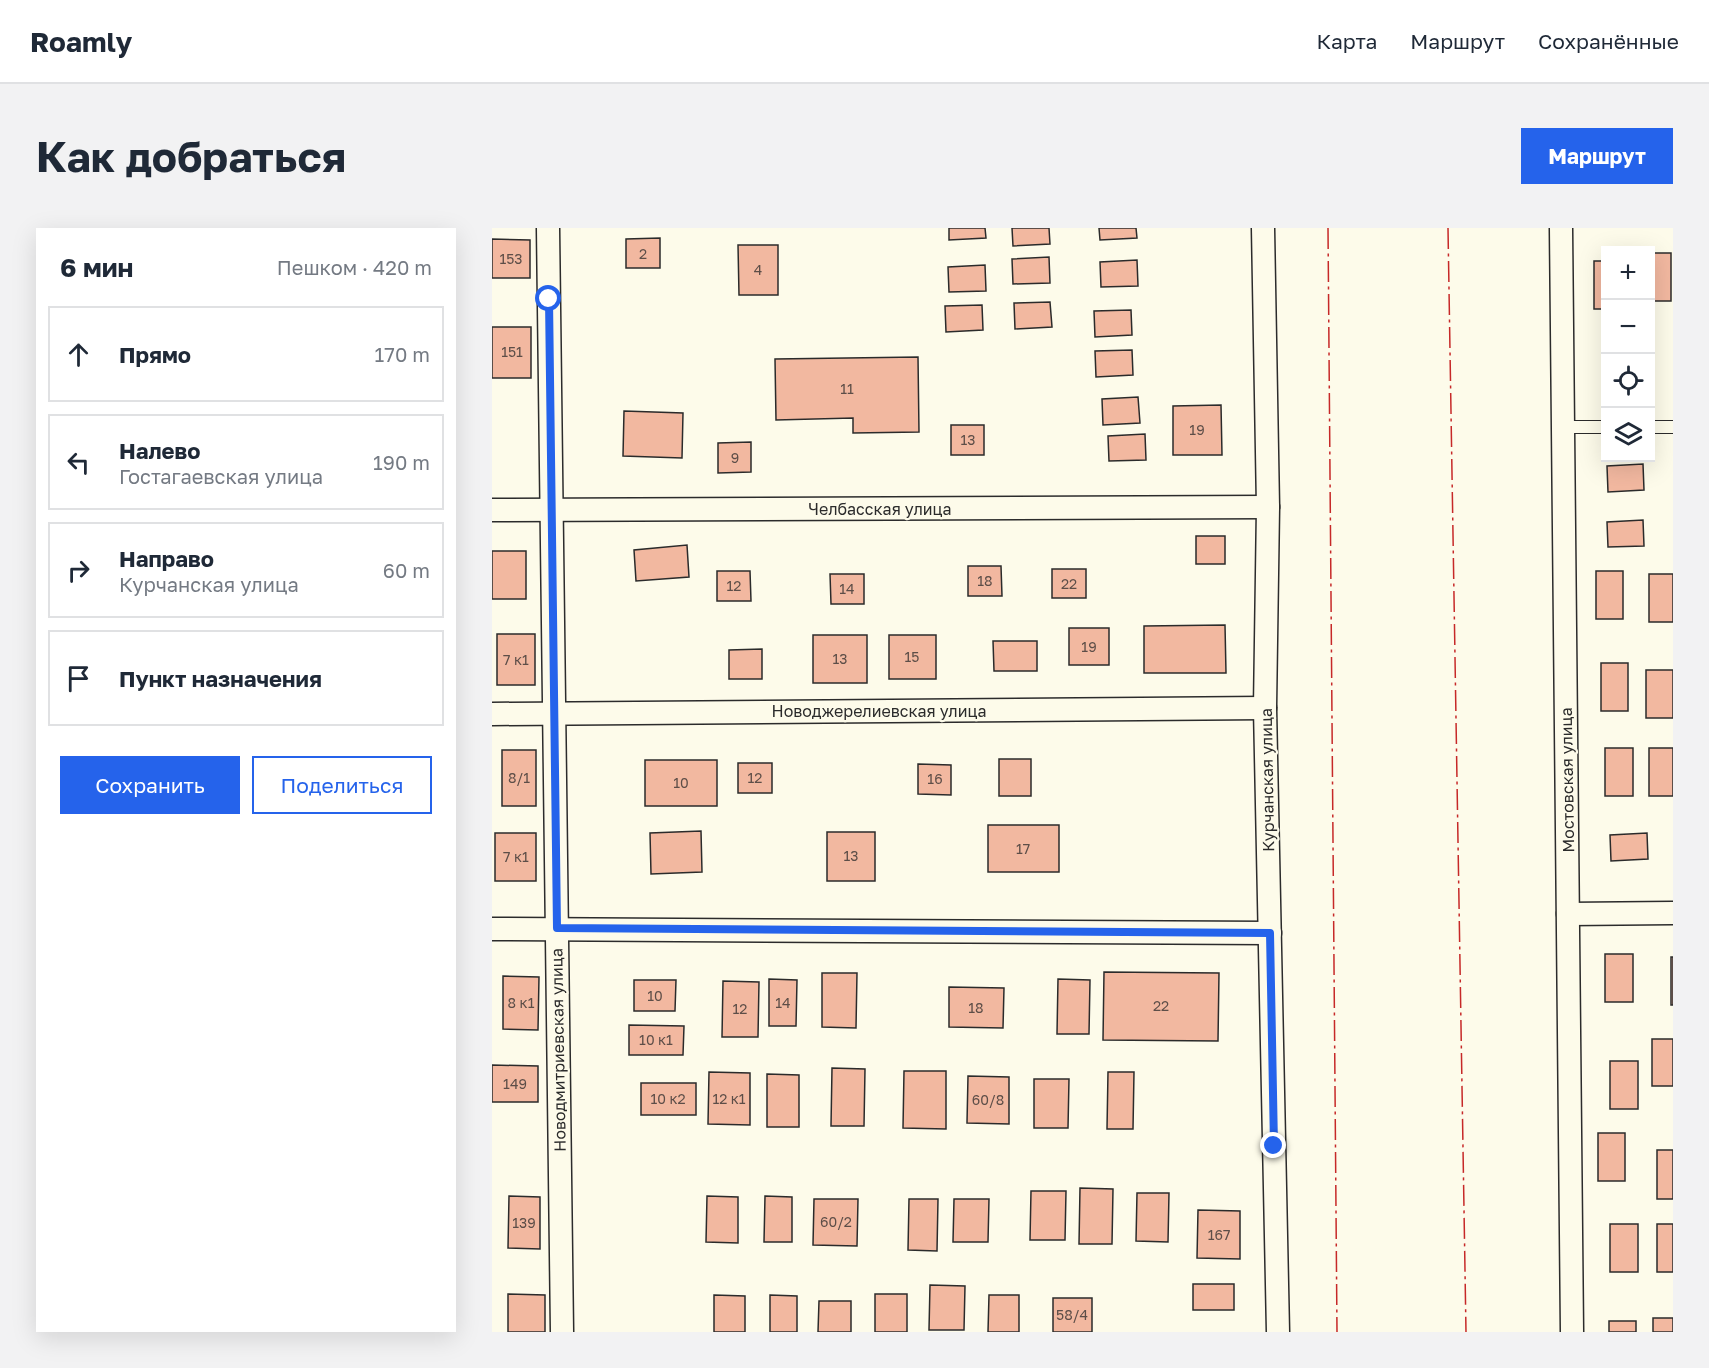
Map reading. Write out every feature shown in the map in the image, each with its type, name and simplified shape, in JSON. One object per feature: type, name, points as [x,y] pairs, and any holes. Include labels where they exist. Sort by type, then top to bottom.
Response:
[{"type":"street","name":"Новодмитриевская улица","points":[[548,228],[562,1332]]},
{"type":"street","name":"Курчанская улица","points":[[1263,228],[1268,507],[1265,708],[1278,1332]]},
{"type":"street","name":"Мостовская улица","points":[[1561,228],[1572,1332]]},
{"type":"street","name":"Челбасская улица","points":[[492,510],[1268,507]]},
{"type":"street","name":"Новоджерелиевская улица","points":[[492,714],[1265,708]]},
{"type":"street","points":[[1568,914],[1673,913]]},
{"type":"street","points":[[492,929],[1270,933]]},
{"type":"lane","points":[[1563,427],[1601,427]]},
{"type":"lane","points":[[1655,427],[1673,428]]},
{"type":"building","points":[[949,228],[985,228],[986,238],[949,240]]},
{"type":"building","points":[[1012,228],[1049,228],[1050,244],[1013,246]]},
{"type":"building","points":[[1099,228],[1136,228],[1137,238],[1100,240]]},
{"type":"building","points":[[660,238],[660,268],[626,268],[626,239]]},
{"type":"building","points":[[492,239],[530,240],[530,278],[492,278]]},
{"type":"building","points":[[738,245],[778,245],[778,295],[739,295]]},
{"type":"building","points":[[1655,253],[1671,253],[1671,301],[1655,301]]},
{"type":"building","points":[[1049,257],[1050,283],[1013,284],[1012,259]]},
{"type":"building","points":[[1137,260],[1138,286],[1101,287],[1100,262]]},
{"type":"building","points":[[1594,261],[1601,261],[1601,309],[1594,309]]},
{"type":"building","points":[[985,265],[986,291],[949,292],[948,267]]},
{"type":"building","points":[[1050,302],[1052,327],[1015,329],[1014,303]]},
{"type":"building","points":[[982,305],[983,330],[946,332],[945,306]]},
{"type":"building","points":[[1131,310],[1132,335],[1095,337],[1094,311]]},
{"type":"building","points":[[492,327],[531,327],[531,378],[492,378]]},
{"type":"building","points":[[1132,350],[1133,375],[1096,377],[1095,351]]},
{"type":"building","points":[[918,357],[919,432],[853,433],[853,418],[776,420],[775,359]]},
{"type":"building","points":[[1138,397],[1140,423],[1103,425],[1102,399]]},
{"type":"building","points":[[1221,405],[1222,455],[1173,455],[1173,406]]},
{"type":"building","points":[[624,411],[683,413],[682,458],[623,456]]},
{"type":"building","points":[[951,425],[984,425],[984,455],[951,455]]},
{"type":"building","points":[[1145,434],[1146,460],[1109,461],[1108,436]]},
{"type":"building","points":[[751,442],[751,472],[718,473],[718,443]]},
{"type":"building","points":[[1643,464],[1644,490],[1608,492],[1607,466]]},
{"type":"building","points":[[1643,520],[1644,546],[1608,547],[1607,522]]},
{"type":"building","points":[[1196,536],[1225,536],[1225,564],[1196,564]]},
{"type":"building","points":[[687,545],[689,577],[636,581],[634,550]]},
{"type":"building","points":[[492,551],[526,551],[526,599],[492,599]]},
{"type":"building","points":[[968,566],[1001,566],[1002,596],[968,596]]},
{"type":"building","points":[[1052,569],[1086,569],[1086,598],[1052,598]]},
{"type":"building","points":[[717,571],[750,571],[751,601],[717,601]]},
{"type":"building","points":[[1596,571],[1623,571],[1623,619],[1596,619]]},
{"type":"building","points":[[830,574],[864,574],[864,604],[831,604]]},
{"type":"building","points":[[1649,574],[1673,574],[1673,622],[1649,622]]},
{"type":"building","points":[[1225,625],[1226,673],[1144,673],[1144,626]]},
{"type":"building","points":[[1069,628],[1109,628],[1109,665],[1069,665]]},
{"type":"building","points":[[497,634],[535,634],[535,685],[497,685]]},
{"type":"building","points":[[813,635],[867,635],[867,683],[813,683]]},
{"type":"building","points":[[889,635],[936,635],[936,679],[889,679]]},
{"type":"building","points":[[993,641],[1037,641],[1037,671],[994,671]]},
{"type":"building","points":[[762,649],[762,679],[729,679],[729,650]]},
{"type":"building","points":[[1601,663],[1628,663],[1628,711],[1601,711]]},
{"type":"building","points":[[1646,670],[1673,670],[1673,718],[1646,718]]},
{"type":"building","points":[[1605,748],[1633,748],[1633,796],[1605,796]]},
{"type":"building","points":[[1649,748],[1673,748],[1673,796],[1649,796]]},
{"type":"building","points":[[502,750],[536,750],[536,806],[502,806]]},
{"type":"building","points":[[999,759],[1031,759],[1031,796],[999,796]]},
{"type":"building","points":[[645,760],[717,760],[717,806],[645,806]]},
{"type":"building","points":[[738,763],[772,763],[772,793],[738,793]]},
{"type":"building","points":[[918,764],[951,765],[951,795],[918,794]]},
{"type":"building","points":[[988,825],[1059,825],[1059,872],[988,872]]},
{"type":"building","points":[[701,831],[702,872],[651,874],[650,833]]},
{"type":"building","points":[[827,832],[875,832],[875,881],[827,881]]},
{"type":"building","points":[[495,833],[536,833],[536,881],[495,881]]},
{"type":"building","points":[[1647,833],[1648,859],[1611,861],[1610,835]]},
{"type":"building","points":[[1605,954],[1633,954],[1633,1002],[1605,1002]]},
{"type":"building","points":[[1671,957],[1673,957],[1673,1005],[1671,1005]]},
{"type":"building","points":[[1104,972],[1219,973],[1218,1041],[1103,1040]]},
{"type":"building","points":[[822,973],[857,973],[856,1028],[822,1027]]},
{"type":"building","points":[[503,976],[539,977],[538,1030],[503,1029]]},
{"type":"building","points":[[769,979],[797,980],[796,1026],[769,1026]]},
{"type":"building","points":[[1058,979],[1090,980],[1089,1034],[1057,1034]]},
{"type":"building","points":[[634,980],[676,980],[675,1011],[634,1011]]},
{"type":"building","points":[[723,981],[759,982],[758,1037],[722,1037]]},
{"type":"building","points":[[949,987],[1004,988],[1003,1028],[949,1027]]},
{"type":"building","points":[[629,1025],[684,1026],[683,1055],[629,1055]]},
{"type":"building","points":[[1652,1039],[1673,1039],[1673,1086],[1652,1086]]},
{"type":"building","points":[[1610,1061],[1638,1061],[1638,1109],[1610,1109]]},
{"type":"building","points":[[492,1065],[538,1066],[538,1102],[492,1102]]},
{"type":"building","points":[[832,1068],[865,1069],[864,1126],[831,1126]]},
{"type":"building","points":[[904,1071],[946,1071],[946,1129],[903,1128]]},
{"type":"building","points":[[709,1072],[750,1073],[750,1125],[708,1124]]},
{"type":"building","points":[[1108,1072],[1134,1072],[1133,1129],[1107,1129]]},
{"type":"building","points":[[767,1074],[799,1075],[799,1127],[767,1127]]},
{"type":"building","points":[[968,1076],[1009,1077],[1009,1124],[967,1123]]},
{"type":"building","points":[[1034,1079],[1069,1079],[1068,1128],[1034,1128]]},
{"type":"building","points":[[641,1083],[696,1083],[696,1115],[641,1115]]},
{"type":"building","points":[[1598,1133],[1625,1133],[1625,1181],[1598,1181]]},
{"type":"building","points":[[1657,1150],[1673,1150],[1673,1199],[1657,1199]]},
{"type":"building","points":[[1080,1188],[1113,1189],[1112,1244],[1079,1244]]},
{"type":"building","points":[[1031,1191],[1066,1191],[1065,1240],[1030,1240]]},
{"type":"building","points":[[1137,1193],[1169,1193],[1168,1242],[1136,1241]]},
{"type":"building","points":[[509,1196],[540,1197],[540,1249],[508,1248]]},
{"type":"building","points":[[707,1196],[738,1197],[738,1243],[706,1242]]},
{"type":"building","points":[[765,1196],[792,1197],[792,1242],[764,1242]]},
{"type":"building","points":[[814,1199],[858,1199],[857,1246],[813,1245]]},
{"type":"building","points":[[909,1199],[938,1199],[937,1251],[908,1250]]},
{"type":"building","points":[[954,1199],[989,1199],[988,1242],[953,1242]]},
{"type":"building","points":[[1198,1210],[1240,1211],[1240,1259],[1197,1258]]},
{"type":"building","points":[[1610,1224],[1638,1224],[1638,1272],[1610,1272]]},
{"type":"building","points":[[1657,1224],[1673,1224],[1673,1272],[1657,1272]]},
{"type":"building","points":[[1193,1284],[1234,1284],[1234,1310],[1193,1310]]},
{"type":"building","points":[[930,1285],[965,1286],[964,1330],[929,1330]]},
{"type":"building","points":[[508,1294],[545,1295],[545,1332],[508,1332]]},
{"type":"building","points":[[875,1294],[907,1294],[907,1332],[875,1332]]},
{"type":"building","points":[[714,1295],[745,1296],[745,1332],[714,1332]]},
{"type":"building","points":[[770,1295],[797,1296],[797,1332],[770,1332]]},
{"type":"building","points":[[989,1295],[1019,1295],[1019,1332],[988,1332]]},
{"type":"building","points":[[1053,1298],[1092,1298],[1092,1332],[1053,1332]]},
{"type":"building","points":[[819,1301],[851,1301],[851,1332],[818,1332]]},
{"type":"building","points":[[1653,1318],[1673,1318],[1673,1332],[1653,1332]]},
{"type":"building","points":[[1609,1321],[1636,1321],[1636,1332],[1609,1332]]},
{"type":"power","points":[[1328,228],[1337,1332]]},
{"type":"power","points":[[1448,228],[1466,1332]]},
{"type":"route","points":[[549,299],[557,928],[1270,933],[1274,1146]]}]
